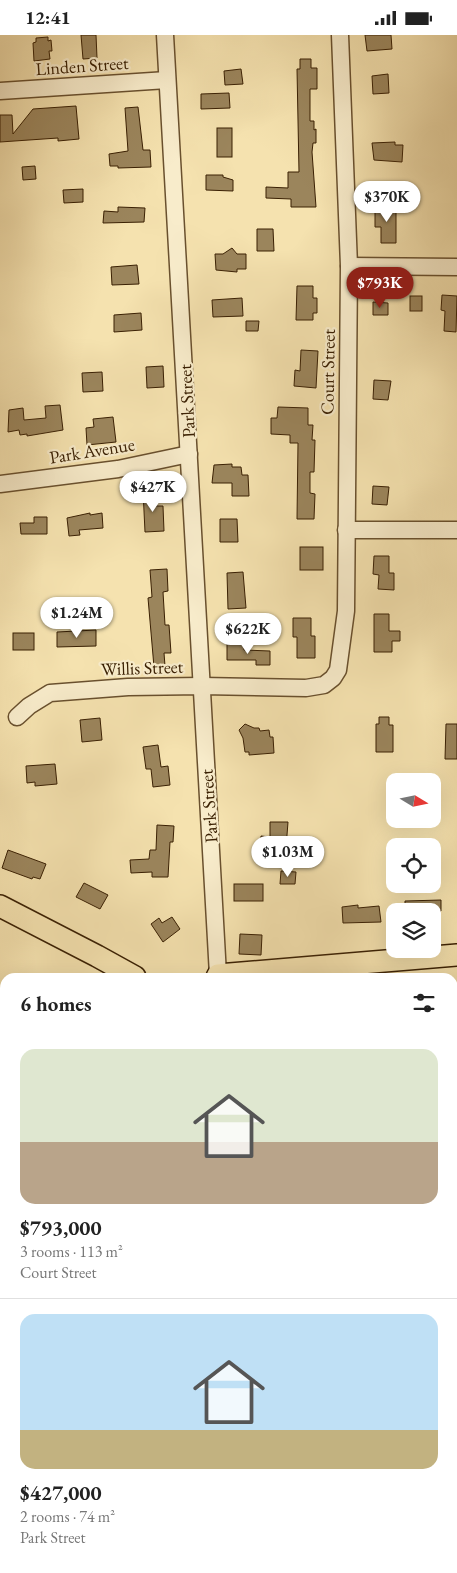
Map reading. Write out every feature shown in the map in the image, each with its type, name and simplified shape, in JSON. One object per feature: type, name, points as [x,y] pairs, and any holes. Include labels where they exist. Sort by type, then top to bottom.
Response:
[{"type":"main road","points":[[0,907],[98,955],[129,973]]},
{"type":"main road","points":[[252,973],[457,955]]},
{"type":"street","name":"Park Street","points":[[165,35],[180,267],[218,973]]},
{"type":"street","name":"Court Street","points":[[333,678],[338,670],[346,611],[349,266],[340,35]]},
{"type":"street","name":"Linden Street","points":[[0,91],[167,80]]},
{"type":"street","points":[[349,266],[457,267]]},
{"type":"street","name":"Park Avenue","points":[[0,484],[118,469],[189,454]]},
{"type":"street","points":[[346,530],[457,530]]},
{"type":"street","name":"Willis Street","points":[[17,717],[29,706],[50,693],[128,687],[306,688],[324,685],[333,678]]},
{"type":"building","points":[[81,35],[96,35],[97,58],[83,59]]},
{"type":"building","points":[[365,35],[391,35],[392,49],[367,51]]},
{"type":"building","points":[[48,37],[48,41],[51,40],[52,51],[49,51],[50,59],[34,61],[33,43],[36,42],[36,38]]},
{"type":"building","points":[[300,59],[311,59],[311,68],[317,68],[317,89],[310,89],[310,121],[314,121],[314,130],[316,129],[316,143],[313,143],[312,152],[316,207],[291,207],[291,199],[266,198],[266,187],[288,188],[288,172],[299,172],[297,69],[300,69]]},
{"type":"building","points":[[241,69],[243,84],[225,85],[224,71]]},
{"type":"building","points":[[388,74],[389,93],[373,94],[372,76]]},
{"type":"building","points":[[229,93],[230,108],[201,109],[201,94]]},
{"type":"building","points":[[76,106],[79,139],[58,141],[58,138],[0,142],[0,115],[12,115],[13,134],[33,109]]},
{"type":"building","points":[[138,107],[143,150],[150,150],[151,167],[118,168],[118,166],[110,166],[109,154],[128,151],[125,108]]},
{"type":"building","points":[[217,128],[232,128],[232,157],[217,157]]},
{"type":"building","points":[[395,142],[395,145],[403,145],[402,162],[374,160],[372,143]]},
{"type":"building","points":[[35,166],[36,179],[23,180],[22,167]]},
{"type":"building","points":[[206,175],[223,175],[223,177],[233,180],[233,191],[206,190]]},
{"type":"building","points":[[83,189],[83,202],[64,203],[63,190]]},
{"type":"building","points":[[396,206],[396,243],[381,243],[381,227],[375,227],[375,207]]},
{"type":"building","points":[[118,207],[145,208],[144,222],[103,223],[104,211],[118,212]]},
{"type":"building","points":[[257,229],[273,229],[274,251],[257,251]]},
{"type":"building","points":[[232,248],[237,254],[246,254],[246,269],[237,269],[237,272],[216,270],[215,254],[223,254]]},
{"type":"building","points":[[137,265],[139,284],[112,285],[111,267]]},
{"type":"building","points":[[297,286],[313,286],[313,298],[317,298],[317,313],[313,313],[313,320],[296,320]]},
{"type":"building","points":[[442,295],[457,296],[456,332],[444,331],[445,311],[441,310]]},
{"type":"building","points":[[410,296],[422,296],[422,311],[410,311]]},
{"type":"building","points":[[242,298],[243,316],[213,317],[212,300]]},
{"type":"building","points":[[373,302],[388,303],[388,315],[373,315]]},
{"type":"building","points":[[141,313],[142,330],[114,332],[114,315]]},
{"type":"building","points":[[246,321],[259,321],[258,331],[246,331]]},
{"type":"building","points":[[301,350],[318,351],[316,388],[294,386],[295,370],[300,371]]},
{"type":"building","points":[[163,366],[164,387],[147,388],[146,367]]},
{"type":"building","points":[[102,372],[103,391],[83,392],[82,373]]},
{"type":"building","points":[[374,380],[391,381],[388,400],[373,399]]},
{"type":"building","points":[[60,405],[63,430],[27,436],[27,434],[20,435],[19,430],[8,432],[9,410],[23,408],[24,420],[46,418],[45,406]]},
{"type":"building","points":[[278,407],[308,408],[308,425],[313,425],[312,440],[315,440],[314,472],[310,472],[310,493],[315,494],[314,519],[297,519],[298,443],[290,443],[290,435],[271,434],[271,418],[277,418]]},
{"type":"building","points":[[113,417],[116,442],[87,445],[86,428],[94,427],[93,419]]},
{"type":"building","points":[[232,464],[232,467],[241,467],[242,475],[248,475],[249,496],[232,496],[232,483],[212,483],[214,465]]},
{"type":"building","points":[[373,486],[389,487],[387,505],[372,504]]},
{"type":"building","points":[[153,489],[154,506],[163,506],[164,531],[145,532],[143,490]]},
{"type":"building","points":[[90,513],[90,515],[102,513],[103,528],[79,530],[80,535],[69,536],[67,518]]},
{"type":"building","points":[[34,517],[47,517],[47,534],[21,534],[20,523],[34,523]]},
{"type":"building","points":[[220,519],[237,519],[238,542],[220,542]]},
{"type":"building","points":[[300,547],[323,547],[323,570],[300,570]]},
{"type":"building","points":[[374,556],[389,556],[389,573],[394,573],[394,590],[378,589],[379,575],[373,574]]},
{"type":"building","points":[[167,569],[168,591],[163,592],[165,625],[169,625],[171,653],[164,653],[165,666],[154,667],[148,598],[152,597],[150,570]]},
{"type":"building","points":[[243,572],[246,608],[228,609],[227,573]]},
{"type":"building","points":[[374,614],[389,614],[389,631],[400,631],[400,641],[392,641],[392,652],[374,652]]},
{"type":"building","points":[[293,618],[311,618],[311,636],[315,636],[315,658],[297,658],[297,637],[293,637]]},
{"type":"building","points":[[96,630],[96,646],[57,647],[57,632]]},
{"type":"building","points":[[13,633],[34,633],[34,650],[13,650]]},
{"type":"building","points":[[227,644],[244,644],[244,650],[270,651],[270,665],[256,665],[256,660],[227,660]]},
{"type":"building","points":[[379,717],[389,717],[389,725],[393,725],[393,752],[376,752],[376,724],[379,724]]},
{"type":"building","points":[[100,718],[102,740],[82,742],[80,720]]},
{"type":"building","points":[[245,724],[259,728],[260,731],[269,730],[270,737],[273,737],[274,753],[249,755],[249,752],[245,752],[243,738],[239,730]]},
{"type":"building","points":[[446,724],[457,724],[457,759],[445,759]]},
{"type":"building","points":[[158,745],[161,767],[168,766],[170,785],[153,787],[151,769],[146,769],[143,747]]},
{"type":"building","points":[[55,764],[57,784],[35,786],[35,782],[27,783],[26,766]]},
{"type":"building","points":[[270,822],[288,822],[285,861],[260,860],[261,836],[270,837]]},
{"type":"building","points":[[157,825],[174,826],[173,842],[170,842],[168,877],[152,877],[152,872],[131,873],[130,860],[149,859],[150,850],[156,850]]},
{"type":"building","points":[[8,850],[46,864],[40,879],[33,877],[32,879],[2,868]]},
{"type":"building","points":[[281,871],[296,872],[295,884],[280,884]]},
{"type":"building","points":[[84,883],[108,895],[100,909],[76,897]]},
{"type":"building","points":[[234,884],[263,884],[263,901],[234,901]]},
{"type":"building","points":[[441,900],[441,903],[405,903],[405,901]]},
{"type":"building","points":[[358,905],[358,908],[379,906],[381,922],[343,923],[342,907]]},
{"type":"building","points":[[172,917],[180,929],[163,942],[151,924],[159,918],[162,923]]},
{"type":"building","points":[[240,934],[262,935],[261,955],[239,954]]}]
